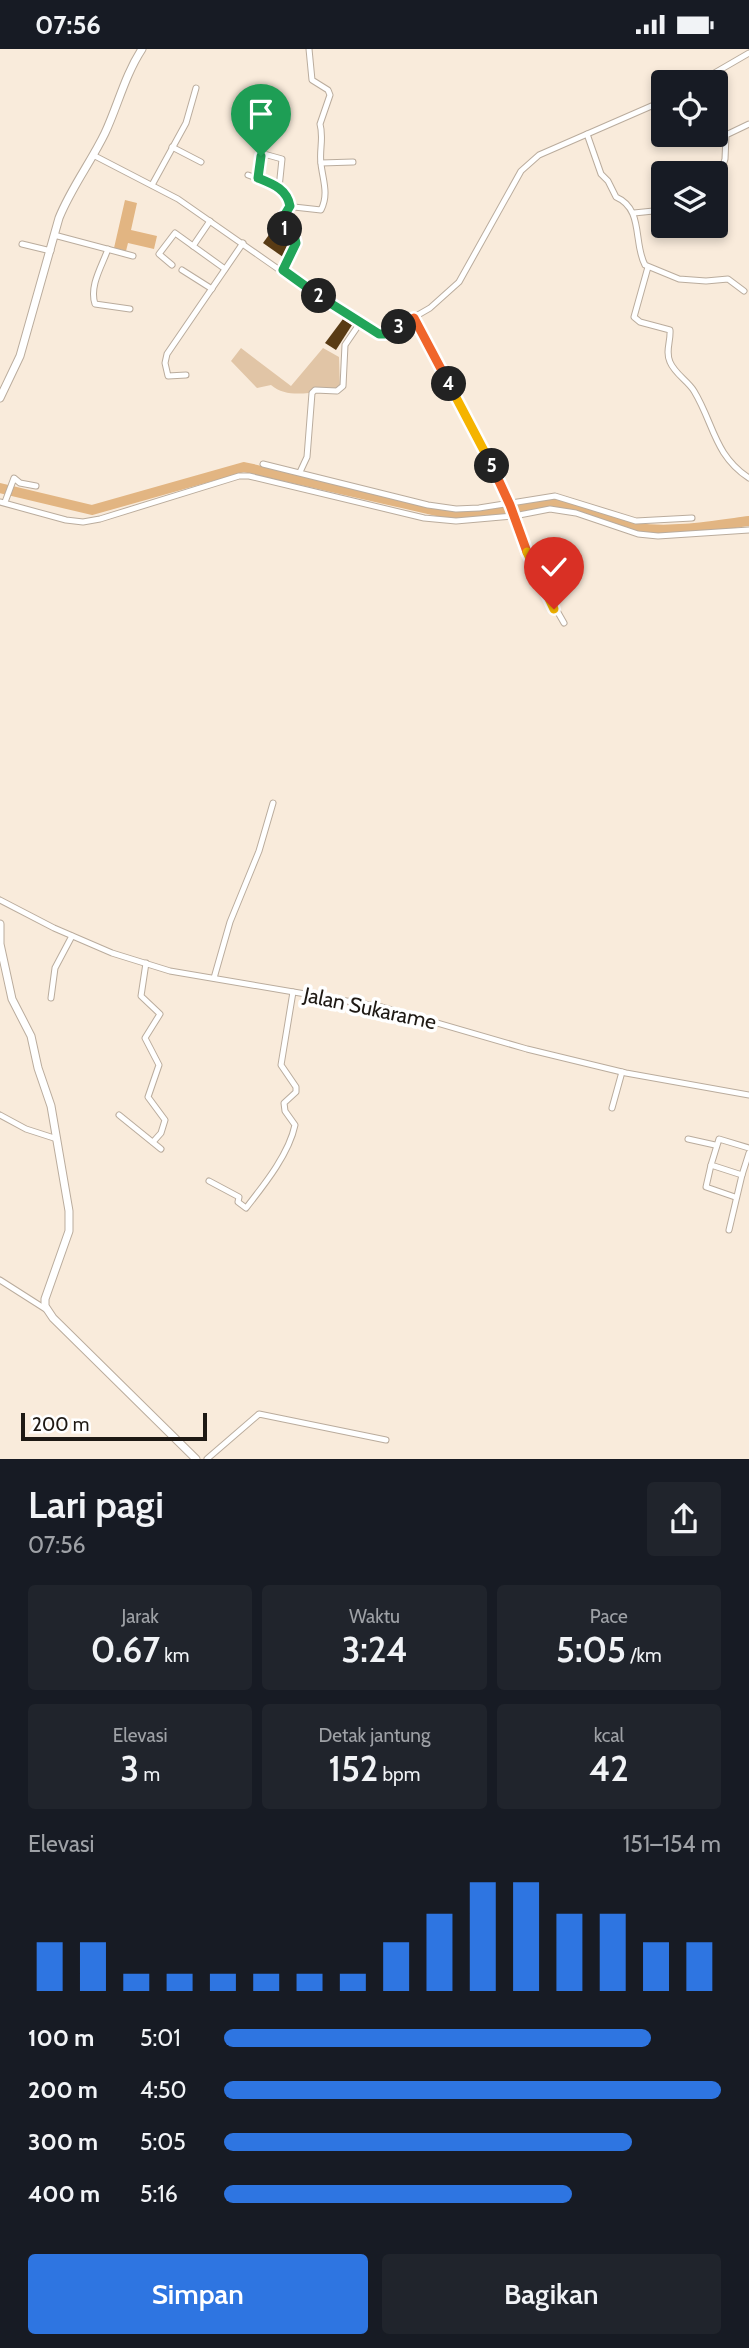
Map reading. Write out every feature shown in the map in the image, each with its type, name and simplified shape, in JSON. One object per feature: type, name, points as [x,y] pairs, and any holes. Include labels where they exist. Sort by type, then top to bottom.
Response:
[{"type":"street","points":[[0,398],[20,356],[54,235],[67,199],[93,156],[142,49]]},
{"type":"street","points":[[289,208],[317,211],[323,207],[326,184],[321,163],[323,132],[320,124],[330,95],[328,90],[312,80],[309,49]]},
{"type":"street","points":[[720,70],[749,53]]},
{"type":"street","points":[[152,185],[186,123],[196,88]]},
{"type":"street","points":[[93,156],[152,185],[211,221],[375,333],[385,334],[414,318],[459,282],[521,171],[539,155],[651,106]]},
{"type":"street","points":[[724,161],[726,135],[749,124]]},
{"type":"street","points":[[587,134],[601,174],[609,182],[615,196],[622,199],[634,213],[642,259],[648,267],[678,279],[728,279],[744,291]]},
{"type":"street","points":[[172,147],[201,162]]},
{"type":"street","points":[[258,178],[264,154],[282,159],[279,188]]},
{"type":"street","points":[[321,163],[353,162]]},
{"type":"street","points":[[248,175],[279,188],[288,196],[289,208],[285,213],[283,226],[296,243],[283,270]]},
{"type":"street","points":[[634,213],[651,211]]},
{"type":"street","points":[[193,246],[211,221]]},
{"type":"street","points":[[172,265],[159,254],[172,233],[225,269]]},
{"type":"street","points":[[54,235],[132,256]]},
{"type":"street","points":[[186,375],[168,376],[165,363],[167,354],[243,243]]},
{"type":"street","points":[[22,244],[51,251]]},
{"type":"street","points":[[108,249],[96,280],[95,304],[130,309]]},
{"type":"street","points":[[648,267],[634,317],[640,322],[670,330],[668,355],[671,365],[697,395],[722,452],[733,468],[749,478]]},
{"type":"street","points":[[182,270],[212,289]]},
{"type":"street","points":[[414,318],[510,503],[540,581],[564,623]]},
{"type":"street","points":[[300,472],[307,457],[312,393],[315,390],[337,391],[343,386],[345,345],[360,323]]},
{"type":"street","points":[[263,464],[438,506],[479,508],[555,496],[636,521],[692,518]]},
{"type":"street","points":[[290,482],[293,471]]},
{"type":"street","points":[[36,486],[20,483],[14,478],[3,502],[66,520],[83,522],[239,476],[290,482],[424,518],[456,521],[534,510],[560,510],[630,532],[658,536],[749,530]]},
{"type":"street","points":[[214,978],[230,922],[259,851],[274,803]]},
{"type":"street","name":"Jalan Sukarame","points":[[0,900],[112,953],[170,971],[382,1007],[527,1049],[622,1072],[749,1095]]},
{"type":"street","points":[[0,923],[1,950],[12,999],[32,1036],[38,1068],[51,1106],[70,1219],[69,1230],[45,1299],[47,1310]]},
{"type":"street","points":[[51,998],[55,968],[72,936]]},
{"type":"street","points":[[146,964],[141,996],[160,1014],[145,1038],[159,1065],[148,1097],[165,1120],[161,1133],[153,1142]]},
{"type":"street","points":[[209,1181],[239,1197],[238,1202],[246,1208],[292,1136],[295,1125],[285,1111],[284,1103],[296,1092],[296,1087],[281,1065],[293,992]]},
{"type":"street","points":[[612,1108],[622,1072]]},
{"type":"street","points":[[0,1115],[26,1129],[57,1139]]},
{"type":"street","points":[[119,1115],[161,1149]]},
{"type":"street","points":[[735,1197],[706,1187],[715,1146],[722,1138],[749,1147]]},
{"type":"street","points":[[688,1139],[715,1146]]},
{"type":"street","points":[[729,1230],[735,1197],[749,1153]]},
{"type":"street","points":[[711,1165],[742,1175]]},
{"type":"street","points":[[0,1280],[47,1310],[196,1459]]},
{"type":"street","points":[[206,1459],[259,1414],[386,1440]]},
{"type":"shaded area","points":[[125,200],[137,203],[131,230],[157,236],[154,249],[128,243],[126,251],[114,248]]},
{"type":"shaded area","points":[[241,348],[291,386],[323,348],[339,357],[340,389],[295,394],[271,385],[257,388],[231,361]]},
{"type":"building","points":[[271,232],[289,245],[283,257],[263,243]]},
{"type":"building","points":[[343,319],[352,325],[336,350],[325,343]]},
{"type":"waterway","points":[[0,488],[92,510],[244,467],[459,516],[556,502],[636,528],[678,529],[749,521]]},
{"type":"route","points":[[261,156],[258,178],[283,191],[290,203],[283,226],[296,243],[283,270],[334,308],[379,334],[393,331],[414,318],[476,434],[514,513],[520,536],[554,609]]}]
